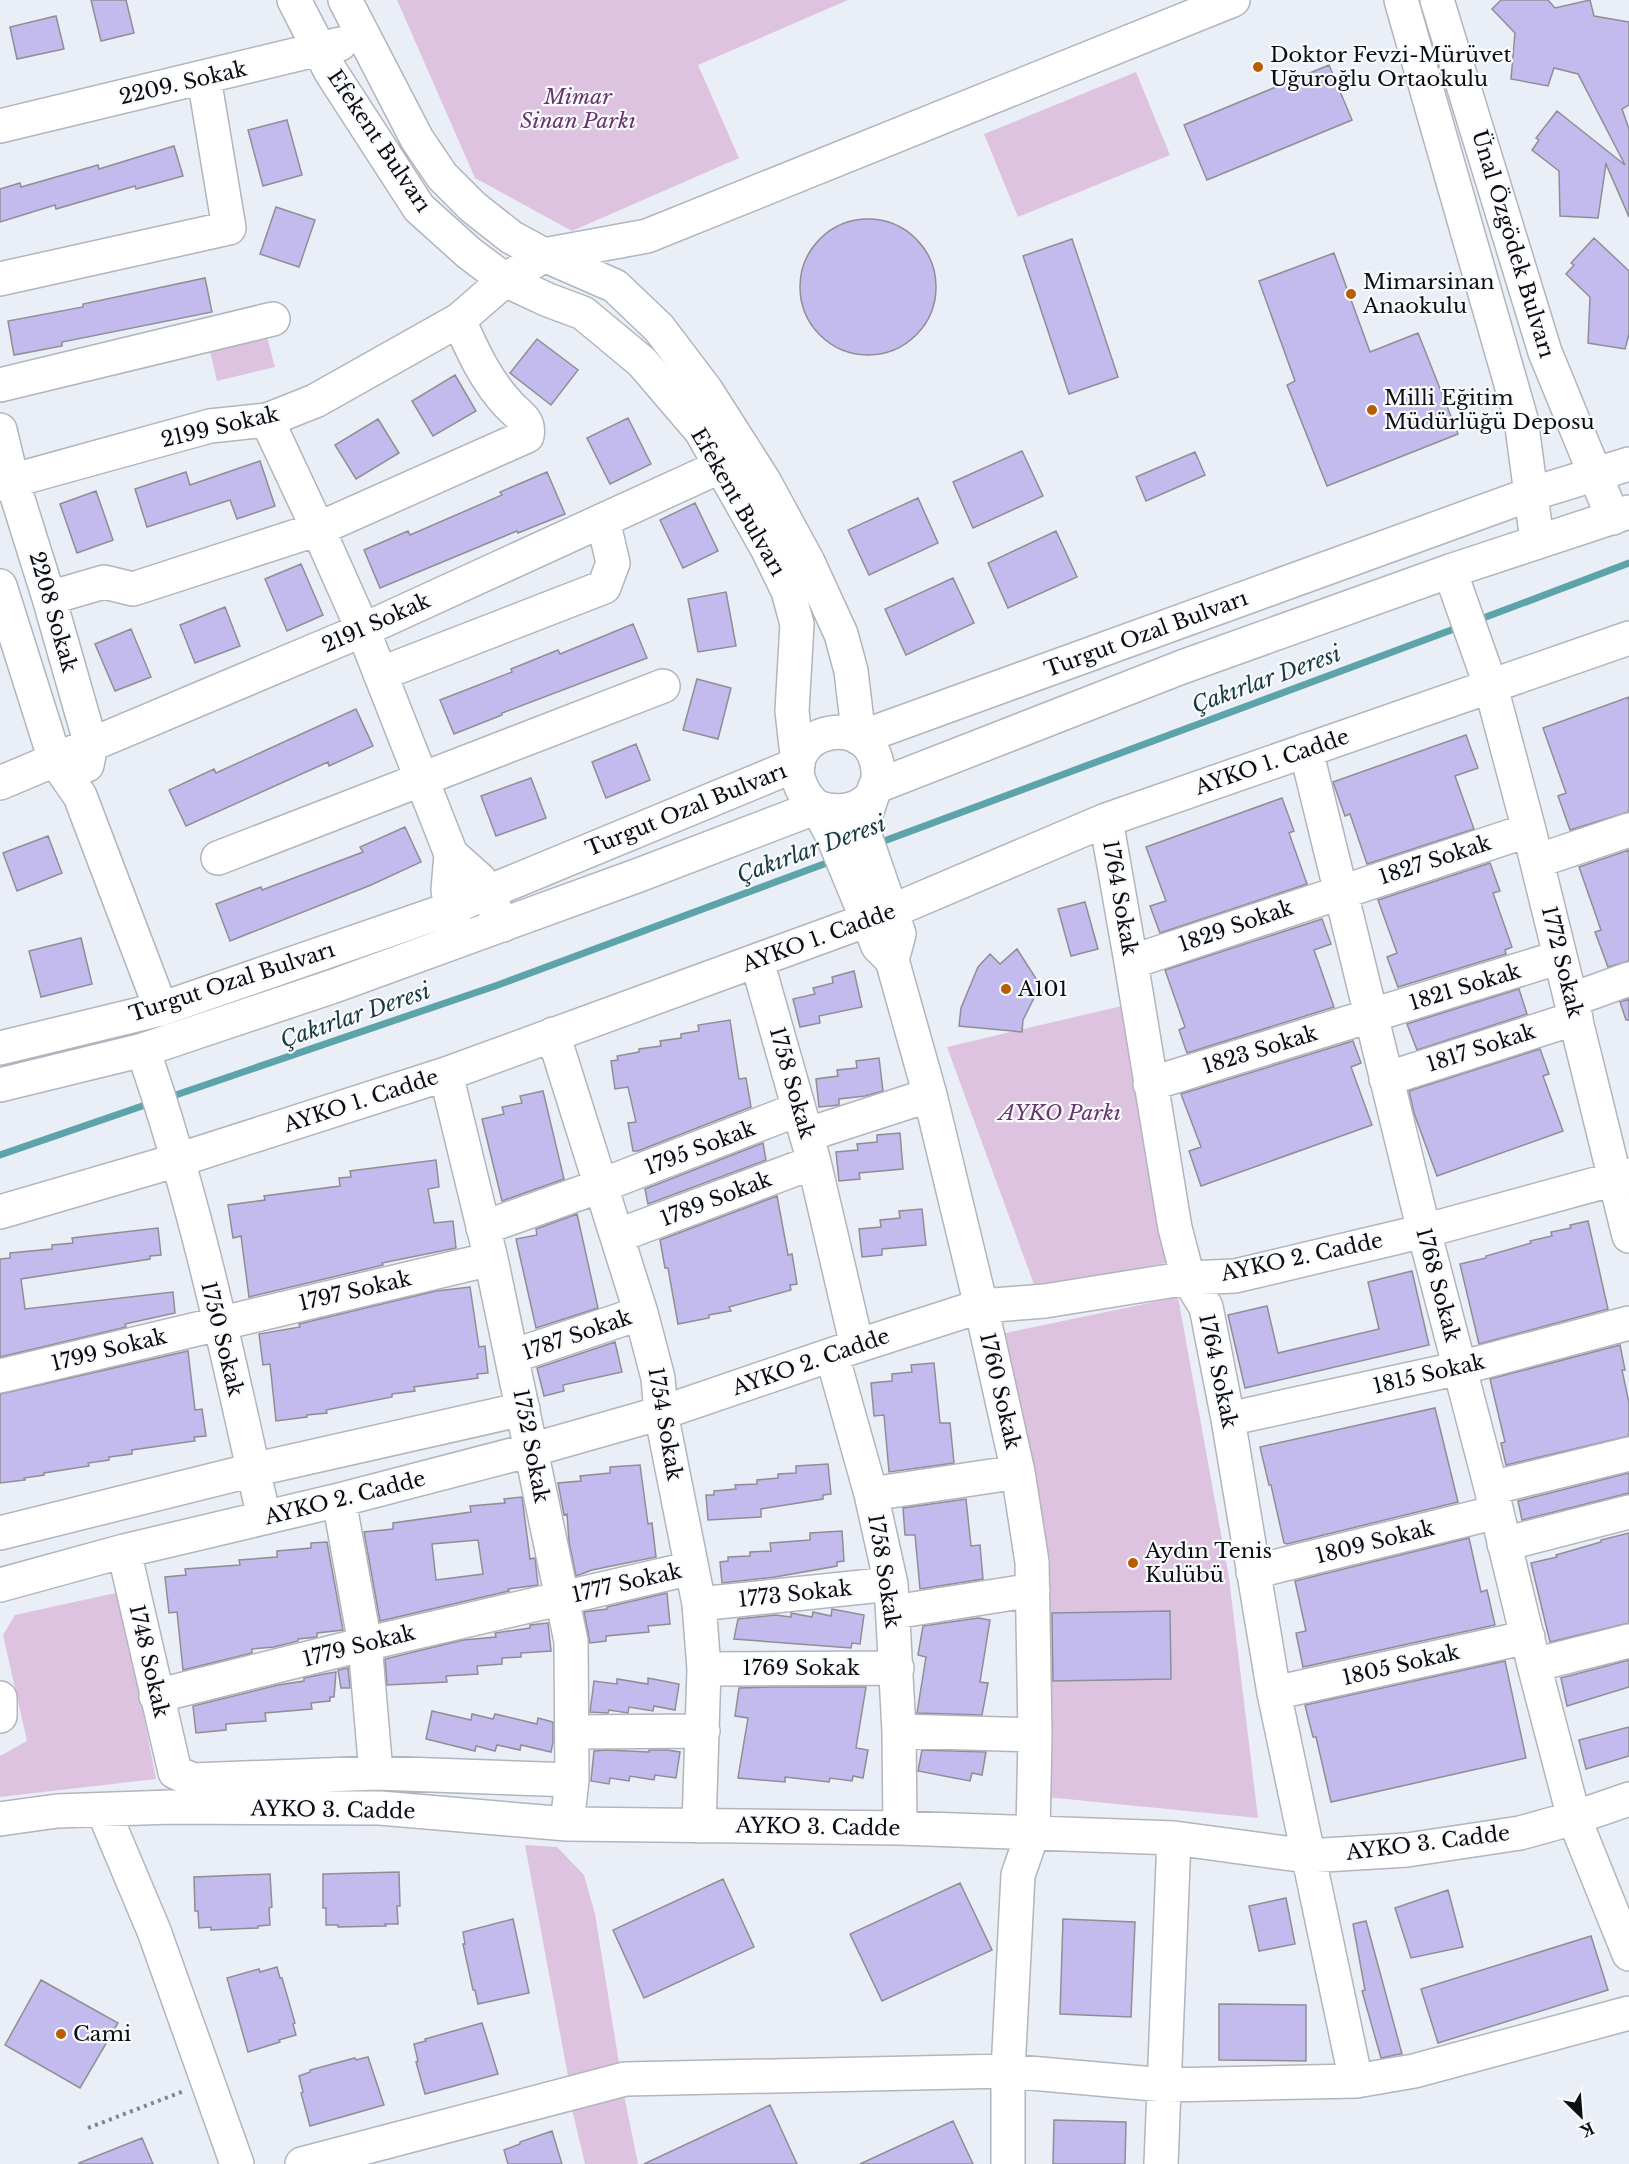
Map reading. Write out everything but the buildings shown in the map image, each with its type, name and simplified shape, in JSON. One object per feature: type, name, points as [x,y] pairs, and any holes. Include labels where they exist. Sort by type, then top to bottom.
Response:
[{"type":"street","name":"Efekent Bulvarı","points":[[294,0],[331,72],[419,208],[469,253],[505,279],[548,300],[584,312],[642,362],[701,431],[735,460]]},
{"type":"street","name":"Efekent Bulvarı","points":[[345,0],[417,139],[442,176],[473,207],[511,237],[544,255],[615,286],[659,328],[706,390],[788,591],[797,624],[792,711],[800,786],[806,797],[855,849],[879,916],[899,934],[892,960]]},
{"type":"street","points":[[459,320],[505,279],[544,255],[647,236],[1233,0]]},
{"type":"street","name":"Ünal Özgödek Bulvarı","points":[[1401,0],[1521,419],[1537,542]]},
{"type":"street","name":"Ünal Özgödek Bulvarı","points":[[1437,0],[1545,352],[1594,474],[1621,515]]},
{"type":"street","name":"2209. Sokak","points":[[0,126],[365,38]]},
{"type":"street","points":[[0,279],[229,228],[204,78]]},
{"type":"street","points":[[459,320],[548,300],[591,276],[647,236]]},
{"type":"street","points":[[0,385],[273,319]]},
{"type":"street","points":[[49,598],[104,582],[134,589],[318,529],[527,436],[528,428],[524,417],[510,406],[492,385],[474,354],[459,320]]},
{"type":"street","name":"2199 Sokak","points":[[6,482],[210,426],[267,420],[315,401],[459,320]]},
{"type":"street","points":[[267,420],[363,630],[451,854],[480,880],[503,925]]},
{"type":"street","name":"2208 Sokak","points":[[0,430],[6,482],[49,598],[91,745],[80,796]]},
{"type":"street","points":[[735,460],[808,562],[841,634],[851,671],[859,738],[869,746],[876,757],[878,770],[875,788],[855,849]]},
{"type":"street","name":"2191 Sokak","points":[[0,783],[363,630],[735,460]]},
{"type":"street","name":"Turgut Ozal Bulvarı","points":[[0,1048],[161,1009],[450,909],[486,892],[798,764],[805,748],[824,734],[848,733],[859,738],[1532,494],[1629,464]]},
{"type":"street","name":"Turgut Ozal Bulvarı","points":[[0,1085],[143,1050],[334,987],[817,807],[840,812],[853,809],[863,803],[875,788],[1182,667],[1450,571],[1621,515]]},
{"type":"street","points":[[380,674],[604,587],[613,563],[603,520]]},
{"type":"street","name":"1772 Sokak","points":[[1450,571],[1491,687],[1560,957],[1622,1177],[1629,1236]]},
{"type":"street","name":"2208 Sokak","points":[[0,586],[55,760],[80,796],[161,1009]]},
{"type":"street","name":"AYKO 1. Cadde","points":[[0,1212],[178,1160],[446,1074],[879,916],[1106,820],[1629,638]]},
{"type":"street","points":[[218,858],[663,686]]},
{"type":"street","name":"1768 Sokak","points":[[1306,750],[1370,1016],[1574,1818],[1629,1954]]},
{"type":"street","name":"1764 Sokak","points":[[1106,820],[1175,1228],[1188,1278],[1206,1307],[1228,1419],[1274,1693],[1356,2081]]},
{"type":"street","name":"1827 Sokak","points":[[1341,891],[1529,830]]},
{"type":"street","points":[[1537,861],[1629,830]]},
{"type":"street","points":[[451,854],[448,890],[457,941]]},
{"type":"street","name":"1829 Sokak","points":[[1131,962],[1341,891]]},
{"type":"street","name":"1821 Sokak","points":[[1370,1016],[1560,957]]},
{"type":"street","name":"1760 Sokak","points":[[892,960],[930,1095],[981,1306],[1018,1472],[1032,1562],[1035,1735],[1033,1832],[1018,1875],[1008,2071],[1008,2164]]},
{"type":"street","name":"1758 Sokak","points":[[757,962],[807,1136],[871,1494],[893,1598],[899,1731],[900,1828]]},
{"type":"street","name":"1817 Sokak","points":[[1386,1078],[1574,1009],[1629,980]]},
{"type":"street","name":"1823 Sokak","points":[[1150,1084],[1370,1016]]},
{"type":"street","name":"1754 Sokak","points":[[554,1034],[641,1313],[658,1378],[661,1413],[699,1604],[704,1669],[704,1731],[699,1826]]},
{"type":"street","name":"1750 Sokak","points":[[143,1050],[178,1160],[264,1518]]},
{"type":"street","name":"1752 Sokak","points":[[446,1074],[513,1356],[571,1641],[572,1780],[567,1824]]},
{"type":"street","points":[[807,1136],[930,1095]]},
{"type":"street","name":"1795 Sokak","points":[[487,1243],[600,1186],[807,1136]]},
{"type":"street","name":"1789 Sokak","points":[[617,1236],[807,1136]]},
{"type":"street","name":"AYKO 2. Cadde","points":[[0,1584],[531,1450],[661,1413],[981,1306],[1045,1300],[1188,1278],[1235,1276],[1424,1231],[1622,1177]]},
{"type":"street","name":"1797 Sokak","points":[[219,1323],[487,1243]]},
{"type":"street","name":"1787 Sokak","points":[[513,1356],[641,1313]]},
{"type":"street","name":"1799 Sokak","points":[[0,1376],[219,1323]]},
{"type":"street","name":"1815 Sokak","points":[[1228,1419],[1460,1368],[1629,1323]]},
{"type":"street","points":[[0,1533],[253,1470],[523,1409]]},
{"type":"street","name":"1809 Sokak","points":[[1253,1572],[1494,1500],[1629,1454]]},
{"type":"street","points":[[871,1494],[1018,1472]]},
{"type":"street","points":[[339,1500],[365,1644],[376,1773]]},
{"type":"street","points":[[1504,1544],[1629,1512]]},
{"type":"street","name":"1748 Sokak","points":[[124,1551],[175,1772]]},
{"type":"street","name":"1777 Sokak","points":[[562,1598],[692,1568]]},
{"type":"street","name":"1773 Sokak","points":[[699,1604],[893,1598],[1033,1590]]},
{"type":"street","name":"1779 Sokak","points":[[156,1696],[562,1598]]},
{"type":"street","name":"1805 Sokak","points":[[1274,1693],[1531,1651],[1629,1641]]},
{"type":"street","name":"1769 Sokak","points":[[704,1669],[897,1668]]},
{"type":"street","points":[[0,1698],[0,1716]]},
{"type":"street","points":[[573,1732],[704,1731]]},
{"type":"street","points":[[899,1731],[1035,1735]]},
{"type":"street","name":"AYKO 3. Cadde","points":[[175,1772],[193,1780],[376,1773],[572,1780]]},
{"type":"street","name":"AYKO 3. Cadde","points":[[0,1819],[57,1811],[171,1807],[380,1808],[567,1824],[900,1828],[1174,1838],[1307,1856],[1407,1850],[1520,1833],[1629,1799]]},
{"type":"street","points":[[103,1810],[154,1931],[237,2164]]},
{"type":"street","points":[[1161,2164],[1174,1838]]},
{"type":"street","points":[[302,2164],[625,2079],[1008,2071],[1165,2085],[1356,2081],[1414,2071],[1629,2013]]},
{"type":"path","points":[[88,2128],[207,2082]]},
{"type":"green space","name":"Mimar Sinan Parkı","points":[[397,0],[848,0],[698,65],[739,158],[572,231],[475,178]]},
{"type":"green space","points":[[1136,72],[1170,155],[1018,217],[984,134]]},
{"type":"green space","points":[[267,337],[275,367],[217,381],[210,351]]},
{"type":"green space","name":"AYKO Parkı","points":[[1126,1005],[1171,1262],[1036,1290],[947,1047]]},
{"type":"green space","name":"Aydın Tenis Kulübü","points":[[1178,1297],[1229,1578],[1258,1818],[1046,1797],[996,1335]]},
{"type":"green space","points":[[120,1592],[156,1779],[0,1797],[0,1756],[27,1741],[3,1635],[15,1615]]},
{"type":"green space","points":[[525,1845],[557,1847],[584,1875],[595,1914],[619,2063],[568,2076]]},
{"type":"green space","points":[[623,2090],[638,2164],[585,2164],[571,2105]]},
{"type":"waterway","name":"Çakırlar Deresi","points":[[1478,620],[1629,563]]},
{"type":"waterway","name":"Çakırlar Deresi","points":[[876,844],[1462,626]]},
{"type":"waterway","name":"Çakırlar Deresi","points":[[167,1098],[498,985],[832,861]]},
{"type":"waterway","name":"Çakırlar Deresi","points":[[0,1155],[151,1103]]},
{"type":"place","name":"Doktor Fevzi-Mürüvet Uğuroğlu Ortaokulu","points":[[1258,67]]},
{"type":"place","name":"Mimarsinan Anaokulu","points":[[1351,294]]},
{"type":"place","name":"Milli Eğitim Müdürlüğü Deposu","points":[[1372,410]]},
{"type":"place","name":"A101","points":[[1006,989]]},
{"type":"place","name":"Aydın Tenis Kulübü","points":[[1133,1563]]},
{"type":"place","name":"Cami","points":[[61,2034]]}]
